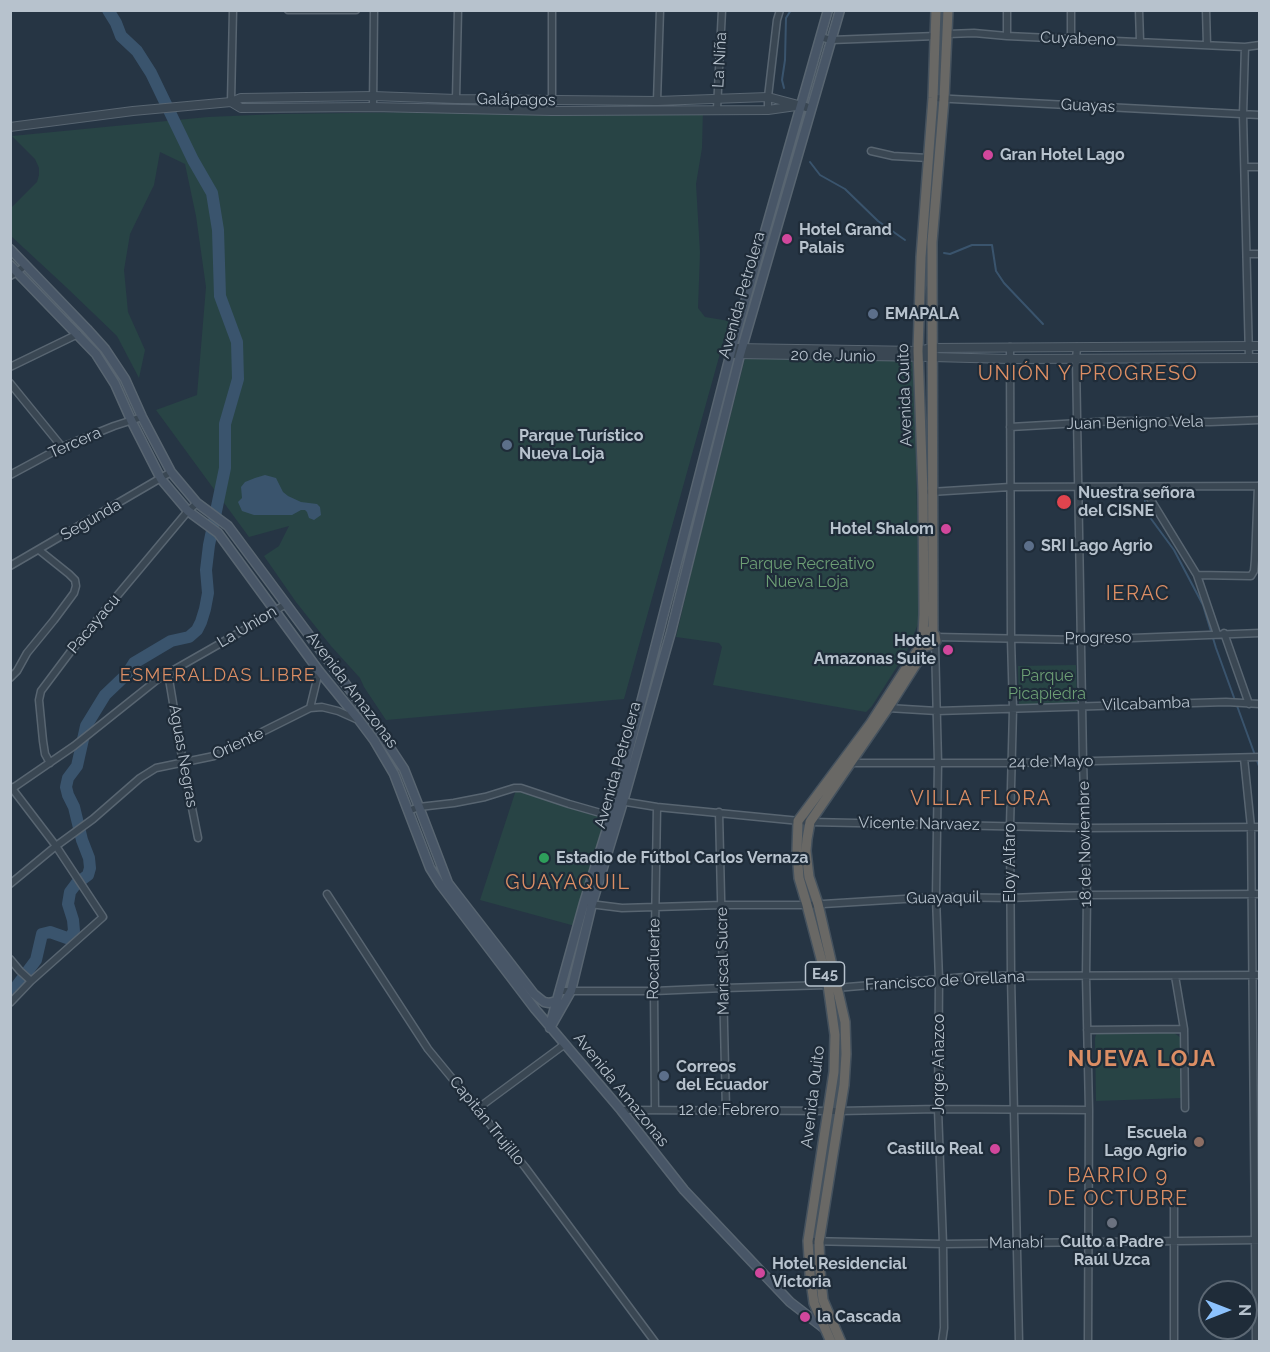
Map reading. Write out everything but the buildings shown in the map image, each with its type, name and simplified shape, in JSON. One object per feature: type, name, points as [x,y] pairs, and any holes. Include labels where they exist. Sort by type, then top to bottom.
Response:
[{"type":"highway","name":"Avenida Quito","points":[[928,492],[918,354],[921,257],[933,98],[936,10]]},
{"type":"highway","name":"Avenida Quito","points":[[832,986],[799,878],[798,821],[888,708],[929,639],[928,492],[932,243],[944,99],[948,10]]},
{"type":"highway","name":"Avenida Quito","points":[[841,1341],[823,1300],[819,1242],[834,1111],[835,1035],[832,986],[818,904],[809,877],[806,851],[810,822],[871,723],[929,639]]},
{"type":"highway","name":"Avenida Quito","points":[[831,1341],[814,1303],[808,1241],[834,1111]]},
{"type":"main road","name":"Avenida Petrolera","points":[[550,1028],[571,991],[588,904],[611,816],[620,801],[731,351],[828,10]]},
{"type":"main road","name":"Avenida Petrolera","points":[[550,1028],[556,1001],[671,632],[741,352],[840,10]]},
{"type":"main road","name":"Avenida Amazonas","points":[[10,249],[105,349],[125,379],[171,472],[201,505],[228,526],[380,733],[404,770],[448,883],[534,994],[544,1002],[556,1001]]},
{"type":"main road","name":"Avenida Amazonas","points":[[10,265],[14,274],[96,354],[115,384],[161,478],[192,513],[218,533],[319,671],[374,740],[394,774],[430,868],[550,1028],[621,1110],[684,1190],[790,1302],[825,1329]]},
{"type":"street","points":[[231,102],[233,10]]},
{"type":"street","points":[[288,10],[356,10]]},
{"type":"street","points":[[373,107],[374,10]]},
{"type":"street","points":[[456,99],[458,10]]},
{"type":"street","points":[[552,10],[552,111]]},
{"type":"street","points":[[657,101],[660,10]]},
{"type":"street","name":"La Niña","points":[[717,109],[722,10]]},
{"type":"street","points":[[768,110],[780,10]]},
{"type":"street","points":[[1007,10],[1007,36]]},
{"type":"street","points":[[1071,10],[1071,38]]},
{"type":"street","points":[[1139,10],[1140,41]]},
{"type":"street","points":[[1206,10],[1207,45]]},
{"type":"street","name":"Cuyabeno","points":[[948,34],[974,33],[1245,47],[1260,45]]},
{"type":"street","points":[[820,38],[831,40],[936,36]]},
{"type":"street","points":[[1245,47],[1244,115],[1249,358]]},
{"type":"street","name":"Galápagos","points":[[10,127],[231,102],[241,98],[373,96],[657,101],[768,97],[812,108]]},
{"type":"street","name":"Guayas","points":[[933,98],[1260,115]]},
{"type":"street","name":"Galápagos","points":[[231,102],[241,108],[272,109],[373,107],[552,111],[768,110],[801,105]]},
{"type":"street","points":[[872,151],[894,156],[928,158]]},
{"type":"street","points":[[1245,167],[1260,167]]},
{"type":"street","points":[[1247,254],[1260,254]]},
{"type":"street","points":[[14,274],[26,265]]},
{"type":"street","points":[[10,368],[78,334]]},
{"type":"street","name":"20 de Junio","points":[[731,351],[918,354],[1010,347],[1260,346]]},
{"type":"street","name":"Eloy Alfaro","points":[[1010,347],[1013,709],[1010,898],[1019,1341]]},
{"type":"street","name":"18 de Noviembre","points":[[1077,347],[1087,895],[1089,1341]]},
{"type":"street","name":"20 de Junio","points":[[932,352],[1010,359],[1260,358]]},
{"type":"street","points":[[10,383],[62,447]]},
{"type":"street","name":"Tercera","points":[[10,475],[62,447],[142,417]]},
{"type":"street","name":"Juan Benigno Vela","points":[[1010,427],[1115,421],[1260,420]]},
{"type":"street","name":"Segunda","points":[[10,566],[171,472]]},
{"type":"street","points":[[928,492],[1010,487],[1259,486],[1254,572],[1251,576],[1197,575]]},
{"type":"street","points":[[1143,487],[1197,575],[1249,704]]},
{"type":"street","name":"Pacayacu","points":[[50,763],[45,754],[43,741],[39,700],[41,691],[71,651],[201,505]]},
{"type":"street","points":[[10,678],[74,593],[76,586],[75,580],[69,574],[39,550]]},
{"type":"street","name":"La Union","points":[[11,789],[74,746],[158,679],[286,604]]},
{"type":"street","name":"Progreso","points":[[929,639],[1081,640],[1260,633]]},
{"type":"street","name":"Jorge Añazco","points":[[929,639],[937,711],[938,1108],[943,1244],[943,1341]]},
{"type":"street","points":[[319,671],[310,708],[322,707],[359,720]]},
{"type":"street","name":"Aguas Negras","points":[[168,673],[198,838]]},
{"type":"street","name":"Vilcabamba","points":[[888,708],[937,711],[1226,702],[1260,704]]},
{"type":"street","name":"Oriente","points":[[56,846],[93,819],[140,778],[156,768],[204,759],[224,752],[310,708]]},
{"type":"street","name":"24 de Mayo","points":[[848,761],[938,764],[1260,757]]},
{"type":"street","points":[[1244,758],[1251,827],[1252,975],[1257,1061],[1256,1341]]},
{"type":"street","points":[[408,811],[521,788],[611,816]]},
{"type":"street","points":[[10,1003],[29,979],[103,917],[56,846],[11,789]]},
{"type":"street","name":"Vicente Narvaez","points":[[620,801],[657,807],[810,822],[1084,828],[1260,827]]},
{"type":"street","name":"Rocafuerte","points":[[655,1110],[657,807]]},
{"type":"street","name":"Mariscal Sucre","points":[[719,812],[726,1110]]},
{"type":"street","points":[[10,884],[56,846]]},
{"type":"street","name":"Capitán Trujillo","points":[[327,894],[428,1050],[546,1194],[655,1341]]},
{"type":"street","name":"Guayaquil","points":[[588,904],[621,908],[807,905],[936,897],[1260,894]]},
{"type":"street","points":[[10,959],[29,979]]},
{"type":"street","name":"Francisco de Orellana","points":[[560,991],[832,986],[977,976],[1260,975]]},
{"type":"street","points":[[1175,976],[1184,1029],[1185,1108]]},
{"type":"street","points":[[1088,1030],[1184,1029]]},
{"type":"street","points":[[477,1108],[565,1044]]},
{"type":"street","name":"12 de Febrero","points":[[621,1110],[834,1111],[938,1108],[1089,1110]]},
{"type":"street","points":[[1174,1198],[1174,1341]]},
{"type":"street","name":"Manabí","points":[[808,1241],[943,1244],[1257,1240]]},
{"type":"green space","points":[[703,108],[702,148],[696,184],[700,253],[698,308],[705,317],[729,321],[624,699],[386,720],[360,678],[296,602],[264,556],[279,546],[289,526],[249,537],[156,410],[197,395],[206,287],[196,216],[185,164],[160,152],[154,185],[130,234],[124,270],[128,312],[145,350],[139,378],[117,336],[11,236],[10,209],[37,182],[39,175],[35,159],[12,136],[208,117],[279,114]]},
{"type":"green space","name":"Parque Recreativo Nueva Loja","points":[[745,358],[914,361],[918,624],[907,651],[866,712],[713,685],[722,647],[719,643],[676,637]]},
{"type":"green space","name":"Parque Picapiedra","points":[[1076,665],[1077,704],[1019,705],[1018,666]]},
{"type":"green space","name":"Estadio de Fútbol Carlos Vernaza","points":[[516,790],[607,817],[575,926],[480,900]]},
{"type":"green space","points":[[1097,1032],[1173,1032],[1181,1038],[1182,1098],[1096,1101],[1095,1038]]},
{"type":"water","points":[[265,475],[276,478],[283,492],[288,496],[301,502],[317,504],[321,515],[314,520],[309,518],[305,510],[292,515],[254,515],[242,511],[238,502],[242,498],[241,487],[245,482]]},
{"type":"waterway","points":[[10,995],[36,960],[42,934],[50,932],[67,938],[74,931],[68,904],[70,892],[88,875],[90,868],[74,807],[66,787],[68,778],[77,766],[86,726],[105,695],[127,674],[134,663],[171,641],[189,637],[197,630],[201,622],[208,593],[206,570],[209,545],[225,468],[225,424],[238,379],[237,342],[220,296],[218,230],[212,193],[193,160],[151,73],[137,51],[121,36],[108,10]]},
{"type":"waterway","points":[[784,88],[782,80],[786,18],[791,10]]},
{"type":"waterway","points":[[810,162],[820,175],[845,189],[878,221],[905,240]]},
{"type":"waterway","points":[[944,253],[950,254],[972,245],[992,245],[996,271],[1004,283],[1043,324]]},
{"type":"waterway","points":[[1145,495],[1149,516],[1174,550],[1203,605],[1216,648],[1260,769]]},
{"type":"place","name":"Gran Hotel Lago","points":[[988,155]]},
{"type":"place","name":"Hotel Grand Palais","points":[[787,239]]},
{"type":"place","name":"EMAPALA","points":[[873,314]]},
{"type":"place","name":"Parque Turístico Nueva Loja","points":[[507,445]]},
{"type":"place","name":"Nuestra señora del CISNE","points":[[1064,502]]},
{"type":"place","name":"Hotel Shalom","points":[[946,529]]},
{"type":"place","name":"SRI Lago Agrio","points":[[1029,546]]},
{"type":"place","name":"Hotel Amazonas Suite","points":[[948,650]]},
{"type":"place","name":"Estadio de Fútbol Carlos Vernaza","points":[[544,858]]},
{"type":"place","name":"Correos del Ecuador","points":[[664,1076]]},
{"type":"place","name":"Escuela Lago Agrio","points":[[1199,1142]]},
{"type":"place","name":"Castillo Real","points":[[995,1149]]},
{"type":"place","name":"Culto a Padre Raúl Uzca","points":[[1112,1223]]},
{"type":"place","name":"Hotel Residencial Victoria","points":[[760,1273]]},
{"type":"place","name":"la Cascada","points":[[805,1317]]},
{"type":"district","name":"UNIÓN Y PROGRESO","points":[[1088,374]]},
{"type":"district","name":"IERAC","points":[[1138,594]]},
{"type":"district","name":"ESMERALDAS LIBRE","points":[[218,676]]},
{"type":"district","name":"VILLA FLORA","points":[[981,799]]},
{"type":"district","name":"GUAYAQUIL","points":[[568,883]]},
{"type":"district","name":"NUEVA LOJA","points":[[1142,1059]]},
{"type":"district","name":"BARRIO 9 DE OCTUBRE","points":[[1118,1188]]}]
